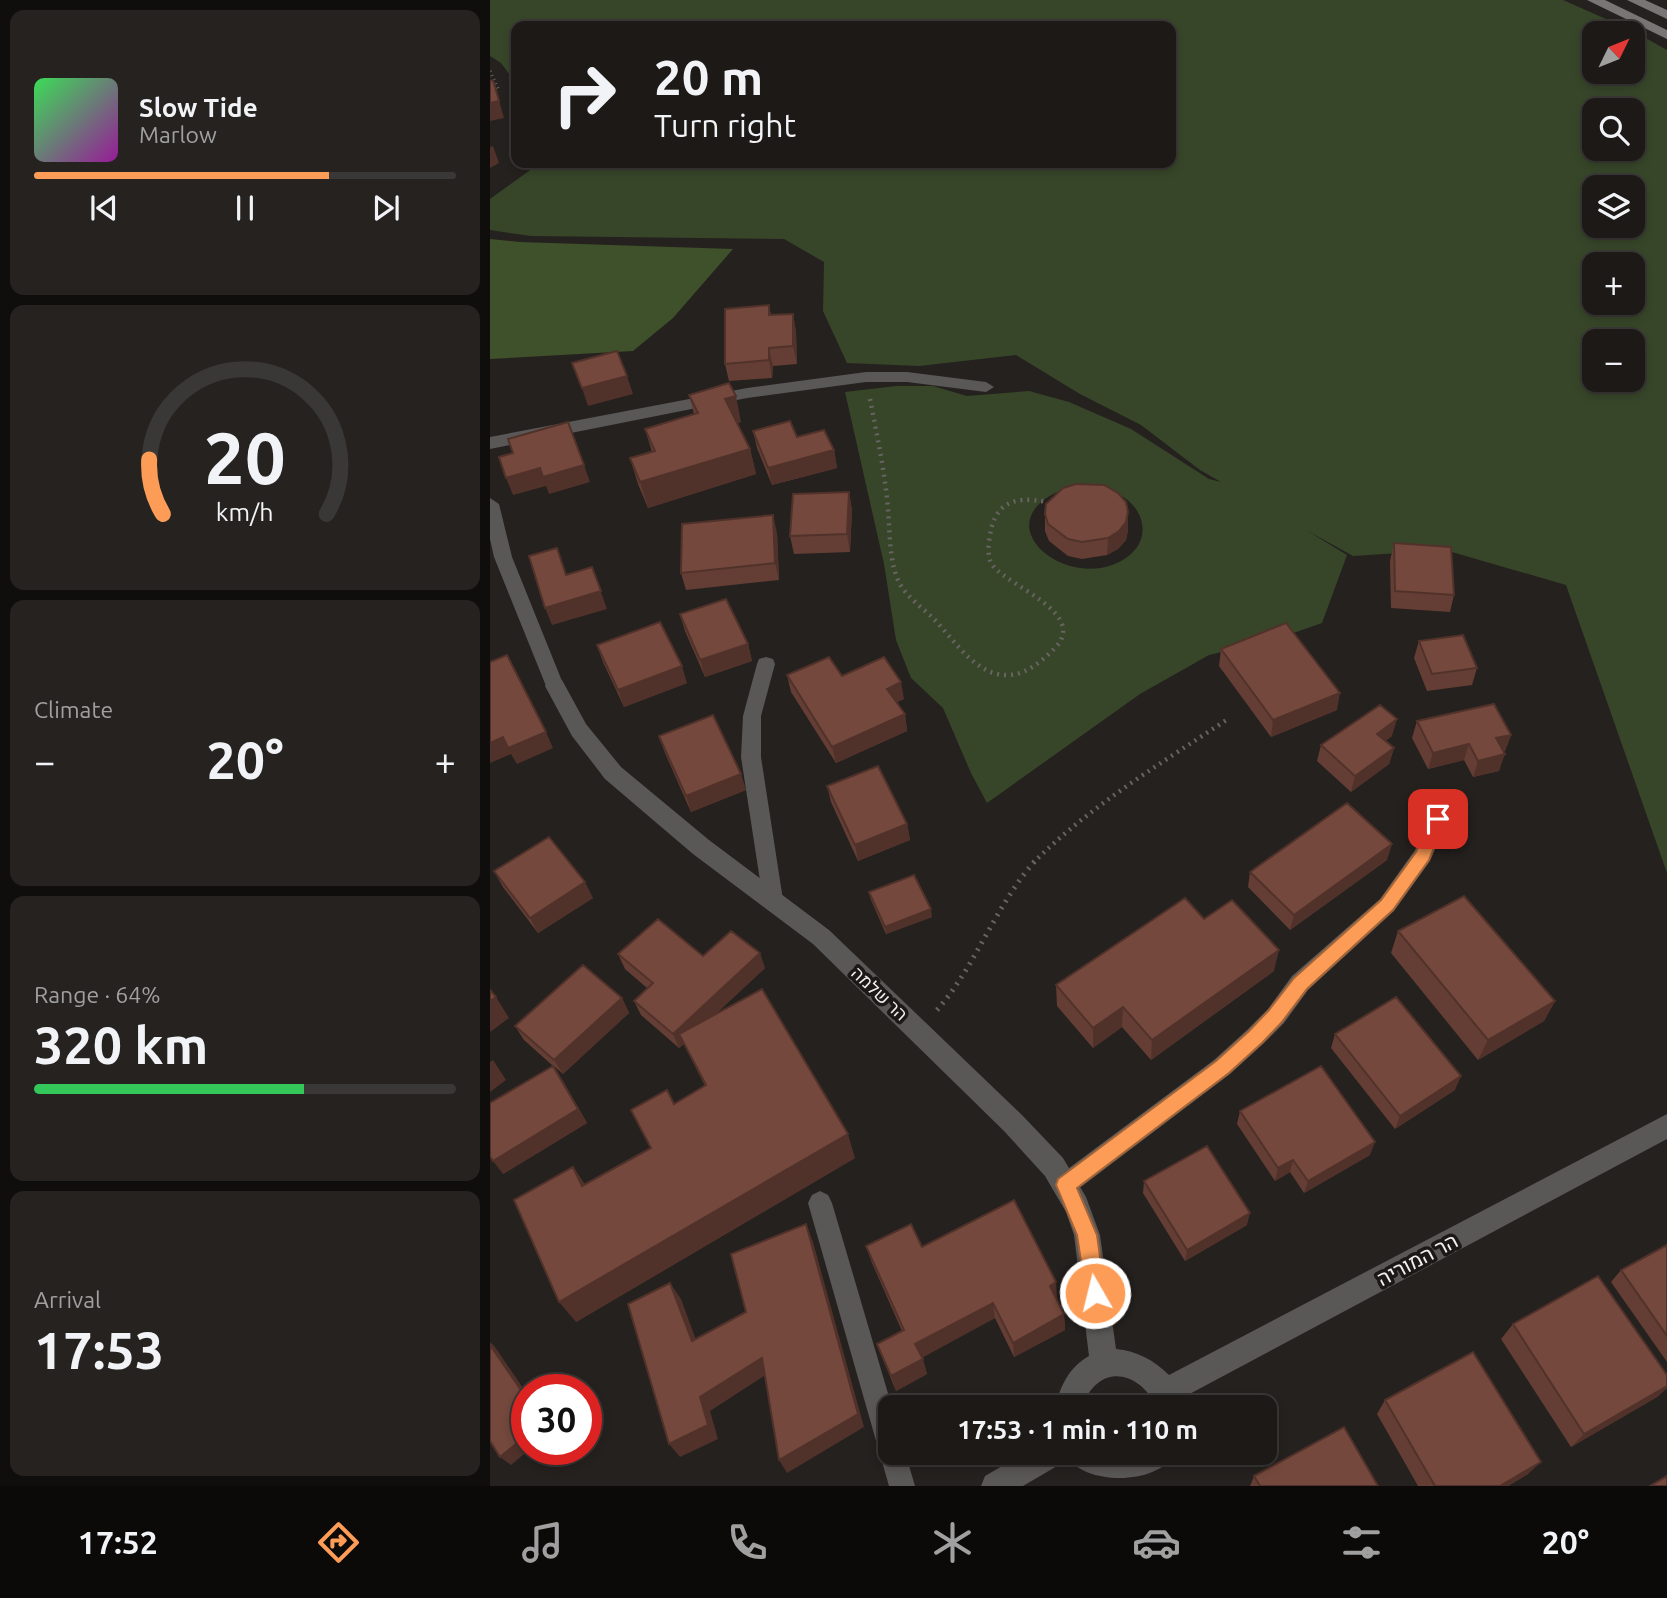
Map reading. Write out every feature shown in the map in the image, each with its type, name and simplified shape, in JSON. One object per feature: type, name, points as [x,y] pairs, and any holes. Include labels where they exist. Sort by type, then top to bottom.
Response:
[{"type":"street","points":[[1594,0],[1667,36]]},
{"type":"street","points":[[1634,0],[1667,15]]},
{"type":"street","name":"הר שלמה","points":[[555,686],[579,730],[613,773],[701,847],[821,937],[1013,1122],[1054,1167],[1077,1206],[1087,1235],[1104,1364]]},
{"type":"street","name":"הר המוריה","points":[[1176,1395],[1667,1126]]},
{"type":"street","points":[[1072,1395],[1075,1386],[1088,1373],[1104,1364],[1122,1362],[1140,1366],[1155,1376],[1167,1395]]},
{"type":"street","points":[[995,1486],[1031,1465]]},
{"type":"street","points":[[1093,1465],[1099,1470],[1118,1474],[1151,1470]]},
{"type":"lane","points":[[490,443],[747,393],[866,377],[907,377],[986,387]]},
{"type":"lane","points":[[490,504],[503,557],[555,686]]},
{"type":"lane","points":[[766,664],[752,716],[751,757],[773,900]]},
{"type":"lane","points":[[1065,1185],[1222,1067],[1255,1037],[1276,1016],[1300,983],[1387,905],[1423,855],[1438,819]]},
{"type":"lane","points":[[820,1203],[878,1402]]},
{"type":"lane","points":[[896,1465],[902,1486]]},
{"type":"path","points":[[490,71],[498,89]]},
{"type":"path","points":[[866,377],[888,500],[892,557],[897,577],[905,593],[933,619],[963,655],[996,674],[1017,673],[1038,663],[1055,648],[1063,635],[1061,620],[1053,609],[1004,576],[994,568],[989,558],[991,519],[1003,507],[1014,499],[1032,498],[1047,502]]},
{"type":"path","points":[[919,1031],[952,993],[991,926],[1032,864],[1064,832],[1101,803],[1228,719]]},
{"type":"green space","points":[[490,0],[1563,0],[1610,21],[1582,21],[1582,84],[1645,84],[1645,38],[1667,50],[1667,873],[1566,585],[1445,550],[1353,556],[1306,530],[1347,555],[1322,623],[1279,638],[1209,655],[1140,694],[987,803],[943,708],[911,678],[896,640],[884,564],[845,392],[896,386],[933,386],[967,396],[1029,391],[1069,402],[1131,429],[1209,479],[1221,482],[1200,470],[1141,425],[1080,394],[1016,355],[919,366],[847,363],[823,311],[824,262],[784,239],[531,236],[490,230],[490,199],[533,168],[1176,168],[1176,21],[511,21],[511,76],[501,63],[490,56]],"holes":[[[1087,486],[1113,492],[1130,503],[1141,518],[1142,537],[1131,554],[1110,566],[1087,569],[1065,564],[1046,554],[1034,540],[1029,524],[1035,508],[1055,493]]]},
{"type":"green space","points":[[490,239],[733,249],[673,318],[633,351],[490,359]]},
{"type":"building","points":[[493,80],[499,101],[490,103],[490,81]]},
{"type":"building","points":[[769,305],[769,315],[793,314],[793,346],[769,348],[769,360],[725,364],[725,309]]},
{"type":"building","points":[[617,351],[627,376],[582,388],[572,363]]},
{"type":"building","points":[[729,383],[736,396],[725,399],[750,449],[640,482],[630,458],[655,451],[645,429],[698,413],[689,395]]},
{"type":"building","points":[[790,421],[797,437],[824,430],[834,450],[768,468],[753,431]]},
{"type":"building","points":[[568,422],[584,465],[543,477],[540,468],[506,478],[499,457],[513,453],[508,439]]},
{"type":"building","points":[[1076,484],[1104,485],[1118,493],[1126,502],[1128,512],[1126,522],[1119,531],[1108,538],[1082,542],[1068,539],[1048,524],[1046,504],[1063,488]]},
{"type":"building","points":[[849,492],[847,534],[790,536],[793,494]]},
{"type":"building","points":[[773,515],[775,563],[681,573],[682,524]]},
{"type":"building","points":[[1394,543],[1451,547],[1454,595],[1395,591]]},
{"type":"building","points":[[557,548],[566,575],[592,567],[601,591],[545,608],[529,556]]},
{"type":"building","points":[[726,599],[748,644],[700,660],[680,614]]},
{"type":"building","points":[[660,622],[682,666],[618,690],[597,645]]},
{"type":"building","points":[[1286,623],[1340,693],[1273,720],[1221,649]]},
{"type":"building","points":[[1463,635],[1477,668],[1432,674],[1419,641]]},
{"type":"building","points":[[507,655],[546,732],[508,748],[503,737],[490,743],[490,662]]},
{"type":"building","points":[[829,657],[842,676],[884,657],[901,682],[887,689],[905,714],[832,747],[787,675]]},
{"type":"building","points":[[1494,704],[1511,735],[1496,738],[1505,754],[1478,761],[1469,744],[1433,753],[1417,721]]},
{"type":"building","points":[[1380,705],[1397,719],[1377,734],[1394,748],[1355,776],[1321,745]]},
{"type":"building","points":[[713,715],[741,774],[686,796],[659,736]]},
{"type":"building","points":[[878,766],[907,824],[855,845],[827,786]]},
{"type":"building","points":[[1347,803],[1392,844],[1294,915],[1250,872]]},
{"type":"building","points":[[549,837],[585,882],[530,918],[494,871]]},
{"type":"building","points":[[914,875],[931,909],[885,927],[869,892]]},
{"type":"building","points":[[1464,896],[1555,1001],[1488,1040],[1398,931]]},
{"type":"building","points":[[1185,898],[1204,919],[1232,900],[1279,950],[1152,1040],[1123,1007],[1093,1028],[1056,985]]},
{"type":"building","points":[[658,919],[703,956],[731,931],[760,953],[673,1034],[634,1001],[653,983],[618,954]]},
{"type":"building","points":[[583,965],[622,998],[554,1060],[515,1026]]},
{"type":"building","points":[[762,989],[848,1134],[559,1302],[514,1200],[573,1167],[582,1186],[651,1148],[631,1110],[667,1090],[674,1104],[706,1085],[679,1034]]},
{"type":"building","points":[[490,990],[496,997],[490,1001]]},
{"type":"building","points":[[1396,997],[1461,1076],[1400,1116],[1335,1034]]},
{"type":"building","points":[[553,1066],[578,1109],[493,1161],[490,1156],[490,1103]]},
{"type":"building","points":[[1321,1066],[1375,1142],[1308,1181],[1293,1160],[1278,1168],[1240,1111]]},
{"type":"building","points":[[1207,1146],[1250,1213],[1187,1250],[1144,1181]]},
{"type":"building","points":[[1014,1200],[1056,1282],[1050,1286],[1064,1314],[1013,1343],[993,1303],[915,1344],[923,1359],[891,1376],[877,1344],[904,1330],[866,1246],[911,1224],[922,1247]]},
{"type":"building","points":[[806,1224],[858,1414],[779,1460],[762,1358],[700,1397],[708,1425],[669,1444],[628,1304],[670,1283],[692,1341],[746,1312],[731,1254]]},
{"type":"building","points":[[1667,1245],[1667,1336],[1621,1270]]},
{"type":"building","points":[[1598,1276],[1667,1375],[1667,1386],[1584,1434],[1513,1324]]},
{"type":"building","points":[[490,1345],[511,1376],[511,1448],[500,1457],[490,1441]]},
{"type":"building","points":[[1473,1352],[1541,1462],[1500,1486],[1435,1486],[1385,1400]]},
{"type":"building","points":[[1344,1427],[1378,1486],[1260,1486],[1254,1476]]},
{"type":"building","points":[[1667,1476],[1667,1486],[1650,1486]]},
{"type":"route","points":[[1095,1293],[1087,1235],[1077,1206],[1065,1185],[1222,1067],[1255,1037],[1276,1016],[1300,983],[1387,905],[1423,855],[1438,819]]}]
